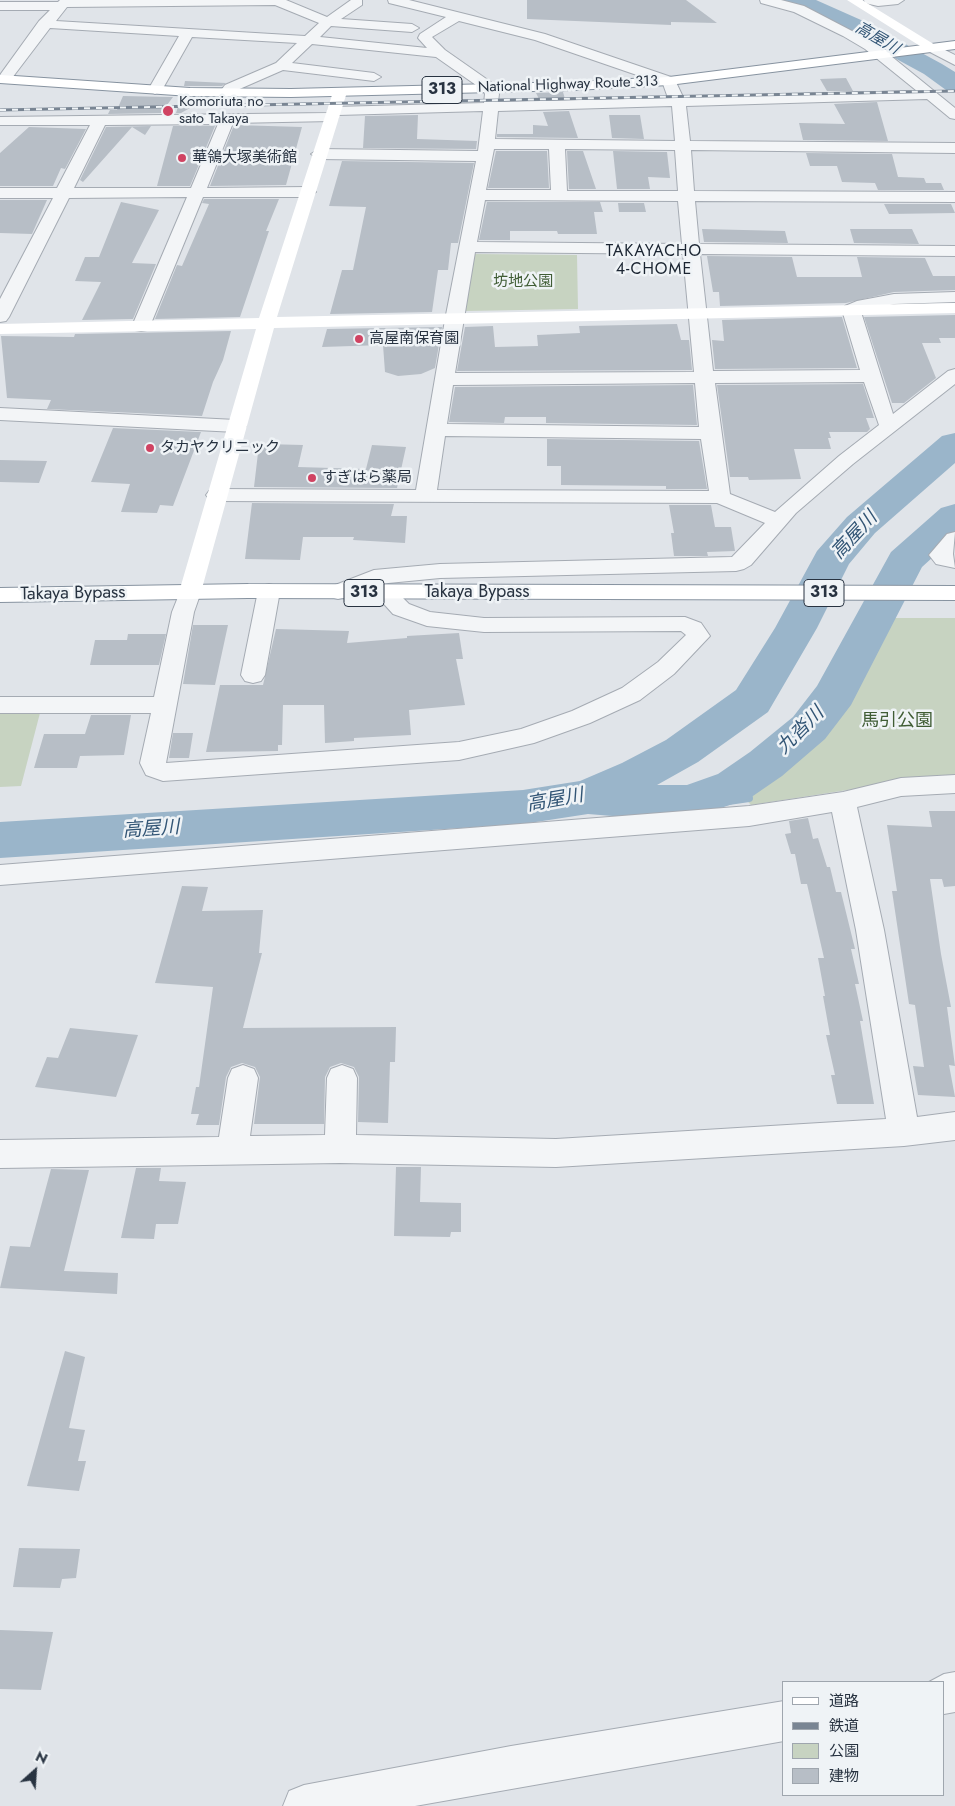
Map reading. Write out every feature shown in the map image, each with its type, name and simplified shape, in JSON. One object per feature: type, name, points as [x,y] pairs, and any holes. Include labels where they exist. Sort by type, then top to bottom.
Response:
[{"type":"main road","points":[[853,0],[929,49]]},
{"type":"main road","name":"National Highway Route 313","points":[[2,79],[226,93],[490,88],[670,81],[955,45]]},
{"type":"main road","points":[[190,592],[216,495],[266,325],[340,92]]},
{"type":"main road","points":[[0,329],[266,325],[955,308]]},
{"type":"main road","name":"Takaya Bypass","points":[[0,595],[269,591],[955,594]]},
{"type":"street","points":[[155,90],[192,33],[234,18],[275,0]]},
{"type":"street","points":[[0,6],[64,3],[275,0],[290,4],[328,22],[412,28]]},
{"type":"street","points":[[394,0],[540,37],[670,81],[678,102],[684,147],[686,195],[706,378],[710,433],[720,497]]},
{"type":"street","points":[[766,0],[799,9],[822,19],[882,55],[955,115]]},
{"type":"street","points":[[870,0],[878,2],[898,0]]},
{"type":"street","points":[[226,93],[230,88],[281,66],[328,22],[355,1],[375,5]]},
{"type":"street","points":[[2,79],[44,24],[64,3]]},
{"type":"street","points":[[387,14],[427,34]]},
{"type":"street","points":[[426,496],[435,430],[478,195],[491,107],[490,88],[440,53],[425,38],[427,34],[456,17]]},
{"type":"street","points":[[44,24],[309,40],[440,53]]},
{"type":"street","points":[[929,49],[955,61]]},
{"type":"street","points":[[281,66],[374,77]]},
{"type":"street","points":[[783,90],[920,85]]},
{"type":"street","points":[[0,121],[100,120],[130,122],[491,107],[932,96]]},
{"type":"street","points":[[582,106],[583,121]]},
{"type":"street","points":[[141,326],[228,118]]},
{"type":"street","points":[[0,317],[100,120]]},
{"type":"street","points":[[557,146],[559,195]]},
{"type":"street","points":[[319,154],[485,150],[557,146],[955,148]]},
{"type":"street","points":[[0,193],[308,192]]},
{"type":"street","points":[[478,195],[955,197]]},
{"type":"street","points":[[468,247],[955,251]]},
{"type":"street","points":[[851,310],[863,305],[894,299],[955,297]]},
{"type":"street","points":[[851,310],[870,317],[955,316]]},
{"type":"street","points":[[851,310],[885,420],[891,426]]},
{"type":"street","points":[[338,592],[374,577],[440,571],[736,564],[743,560],[777,520],[955,375]]},
{"type":"street","points":[[444,379],[870,376]]},
{"type":"street","points":[[0,414],[236,426]]},
{"type":"street","points":[[435,430],[710,433]]},
{"type":"street","points":[[216,495],[720,497],[777,520]]},
{"type":"street","points":[[955,539],[940,554],[944,559],[955,561]]},
{"type":"street","points":[[253,675],[269,591]]},
{"type":"street","points":[[190,592],[183,612],[152,763],[155,769],[163,772],[459,751],[525,737],[581,717],[631,694],[666,668],[698,636],[698,632],[685,624],[484,625],[427,619],[401,609],[386,593]]},
{"type":"street","points":[[0,705],[165,705]]},
{"type":"street","points":[[0,875],[749,816],[843,801],[901,787],[955,784]]},
{"type":"street","points":[[843,801],[870,930],[904,1132]]},
{"type":"street","points":[[232,1151],[243,1078]]},
{"type":"street","points":[[340,1149],[342,1078]]},
{"type":"street","points":[[0,1154],[340,1149],[556,1153],[904,1132],[955,1126]]},
{"type":"street","points":[[304,1806],[349,1802],[511,1767],[782,1721]]},
{"type":"green space","name":"坊地公園","points":[[474,254],[577,255],[578,309],[465,311]]},
{"type":"green space","name":"馬引公園","points":[[887,618],[955,618],[955,779],[905,781],[751,805],[738,791],[782,770],[830,724]]},
{"type":"green space","points":[[0,713],[40,713],[21,786],[0,787]]},
{"type":"building","points":[[527,0],[686,0],[717,23],[671,22],[671,25],[527,19]]},
{"type":"building","points":[[846,78],[853,91],[827,91],[820,79]]},
{"type":"building","points":[[185,81],[226,83],[222,86],[184,86]]},
{"type":"building","points":[[563,92],[565,99],[539,99],[536,93]]},
{"type":"building","points":[[123,96],[173,97],[161,113],[108,114],[110,110],[117,110]]},
{"type":"building","points":[[181,97],[208,98],[181,113],[176,113]]},
{"type":"building","points":[[877,102],[888,141],[803,140],[799,123],[845,124],[834,104]]},
{"type":"building","points":[[569,111],[578,138],[497,137],[497,134],[533,134],[533,125],[548,126],[543,112]]},
{"type":"building","points":[[418,115],[417,139],[477,141],[476,149],[363,148],[365,116]]},
{"type":"building","points":[[609,115],[640,115],[644,139],[612,138]]},
{"type":"building","points":[[234,125],[302,127],[286,185],[210,186]]},
{"type":"building","points":[[151,126],[145,135],[132,127],[83,182],[80,180],[106,127]]},
{"type":"building","points":[[173,126],[215,126],[190,186],[157,186]]},
{"type":"building","points":[[29,127],[86,129],[65,169],[61,168],[53,186],[0,186],[0,153]]},
{"type":"building","points":[[496,151],[547,151],[549,188],[488,188]]},
{"type":"building","points":[[567,151],[583,151],[596,189],[569,189]]},
{"type":"building","points":[[613,151],[667,152],[670,178],[648,177],[650,189],[617,189]]},
{"type":"building","points":[[806,153],[892,154],[898,177],[924,178],[926,183],[941,183],[944,190],[878,190],[875,183],[842,182],[837,166],[810,166]]},
{"type":"building","points":[[342,161],[474,163],[458,243],[451,243],[448,270],[438,270],[432,312],[330,314],[342,270],[353,270],[366,207],[329,206]]},
{"type":"building","points":[[204,199],[279,199],[266,231],[269,231],[240,317],[155,319],[177,265],[182,266],[209,204],[202,203]]},
{"type":"building","points":[[0,200],[47,200],[32,234],[0,233]]},
{"type":"building","points":[[121,202],[159,210],[132,263],[156,264],[133,319],[82,320],[101,282],[75,281],[85,257],[99,257]]},
{"type":"building","points":[[487,202],[600,202],[603,212],[594,212],[597,234],[558,234],[557,231],[510,231],[510,240],[479,240]]},
{"type":"building","points":[[618,203],[644,203],[646,212],[619,212]]},
{"type":"building","points":[[884,204],[951,204],[955,213],[889,214]]},
{"type":"building","points":[[702,229],[785,231],[788,243],[704,242]]},
{"type":"building","points":[[850,229],[912,229],[919,244],[854,243]]},
{"type":"building","points":[[707,256],[792,257],[797,277],[862,277],[857,257],[925,258],[933,276],[955,276],[955,290],[894,292],[846,303],[720,306],[719,292],[713,292]]},
{"type":"building","points":[[955,315],[955,338],[939,338],[941,343],[922,343],[936,378],[904,403],[892,403],[864,317]]},
{"type":"building","points":[[842,317],[857,368],[715,369],[712,340],[724,341],[722,320]]},
{"type":"building","points":[[677,324],[681,340],[689,340],[692,370],[457,371],[465,327],[493,326],[495,347],[538,346],[537,335],[580,333],[579,326]]},
{"type":"building","points":[[442,327],[435,368],[421,374],[398,376],[385,372],[383,345],[322,347],[327,329]]},
{"type":"building","points":[[231,331],[223,360],[213,382],[202,416],[47,409],[51,400],[7,398],[1,336],[74,337],[75,334]]},
{"type":"building","points":[[863,384],[874,418],[866,418],[870,429],[867,432],[829,432],[831,438],[828,438],[831,449],[794,449],[801,479],[749,480],[748,477],[730,477],[717,385]]},
{"type":"building","points":[[693,385],[697,425],[546,423],[546,417],[505,417],[504,423],[449,422],[455,387]]},
{"type":"building","name":"タカヤクリニック","points":[[113,428],[201,432],[173,506],[160,505],[157,513],[121,512],[130,484],[91,482]]},
{"type":"building","points":[[547,439],[699,441],[707,489],[666,489],[666,486],[561,485],[561,466],[547,466]]},
{"type":"building","points":[[264,444],[303,445],[298,467],[366,469],[372,445],[406,447],[397,488],[254,487],[258,453],[261,453]]},
{"type":"building","points":[[0,460],[47,461],[39,483],[0,482]]},
{"type":"building","points":[[252,503],[394,504],[391,516],[407,516],[405,543],[353,540],[354,537],[303,537],[300,560],[245,559]]},
{"type":"building","points":[[669,505],[711,505],[715,527],[731,527],[735,551],[707,552],[708,556],[674,556],[671,533],[674,533]]},
{"type":"building","points":[[193,625],[228,625],[215,685],[183,684]]},
{"type":"building","points":[[276,629],[349,631],[347,643],[407,638],[407,636],[459,633],[463,659],[456,659],[465,705],[409,710],[411,735],[354,738],[354,741],[325,743],[324,705],[283,705],[282,745],[278,745],[278,751],[206,752],[220,685],[263,685]]},
{"type":"building","points":[[128,634],[166,634],[159,665],[90,665],[95,640],[127,640]]},
{"type":"building","points":[[91,715],[131,715],[124,755],[80,756],[77,768],[34,768],[44,734],[85,734]]},
{"type":"building","points":[[173,733],[193,733],[189,758],[169,758]]},
{"type":"building","points":[[929,811],[955,811],[955,886],[944,887],[942,879],[930,879],[951,1007],[947,1007],[955,1066],[949,1065],[955,1097],[918,1095],[913,1066],[924,1067],[915,1005],[909,1004],[892,891],[897,891],[887,825],[932,827]]},
{"type":"building","points":[[808,818],[813,839],[818,838],[827,867],[830,867],[836,892],[841,892],[855,949],[851,949],[859,984],[855,984],[863,1021],[860,1021],[874,1104],[837,1104],[831,1075],[835,1075],[826,1035],[830,1035],[818,958],[824,958],[807,884],[801,884],[795,854],[791,854],[785,834],[791,833],[789,821]]},
{"type":"building","points":[[182,886],[208,887],[202,911],[263,910],[259,953],[262,953],[243,1028],[396,1027],[395,1062],[390,1062],[388,1123],[358,1122],[359,1077],[354,1067],[341,1063],[330,1067],[325,1077],[324,1124],[254,1124],[260,1077],[255,1067],[242,1063],[231,1067],[226,1077],[219,1125],[196,1125],[199,1114],[191,1114],[196,1087],[199,1087],[213,987],[155,983]]},
{"type":"building","points":[[70,1028],[138,1035],[116,1097],[35,1087],[47,1057],[58,1058]]},
{"type":"building","points":[[396,1167],[421,1167],[420,1202],[461,1203],[461,1232],[451,1232],[450,1237],[394,1236]]},
{"type":"building","points":[[136,1168],[161,1168],[159,1181],[186,1182],[178,1224],[156,1224],[154,1239],[121,1238]]},
{"type":"building","points":[[51,1169],[89,1170],[64,1271],[118,1273],[117,1294],[0,1288],[10,1246],[30,1247]]},
{"type":"building","points":[[65,1351],[85,1357],[69,1428],[85,1430],[78,1461],[86,1461],[79,1491],[27,1486]]},
{"type":"building","points":[[19,1548],[80,1549],[76,1578],[62,1579],[60,1588],[13,1587]]},
{"type":"building","points":[[0,1630],[53,1632],[41,1690],[0,1689]]},
{"type":"waterway","name":"高屋川","points":[[796,0],[852,25],[933,69],[955,84]]},
{"type":"waterway","name":"高屋川","points":[[0,840],[523,807],[587,797],[638,775],[682,751],[752,701],[796,628],[831,560],[861,525],[955,444]]},
{"type":"waterway","name":"九沓川","points":[[592,798],[661,803],[689,802],[734,786],[766,764],[809,728],[835,694],[905,561],[955,516]]},
{"type":"waterway","points":[[689,802],[715,803],[749,798]]},
{"type":"railway","points":[[0,110],[955,91]]},
{"type":"place","name":"Komoriuta no sato Takaya","points":[[168,111]]},
{"type":"place","name":"華鴒大塚美術館","points":[[182,158]]},
{"type":"place","name":"高屋南保育園","points":[[359,339]]},
{"type":"place","name":"タカヤクリニック","points":[[150,448]]},
{"type":"place","name":"すぎはら薬局","points":[[312,478]]},
{"type":"district","name":"TAKAYACHO 4-CHOME","points":[[654,261]]}]
